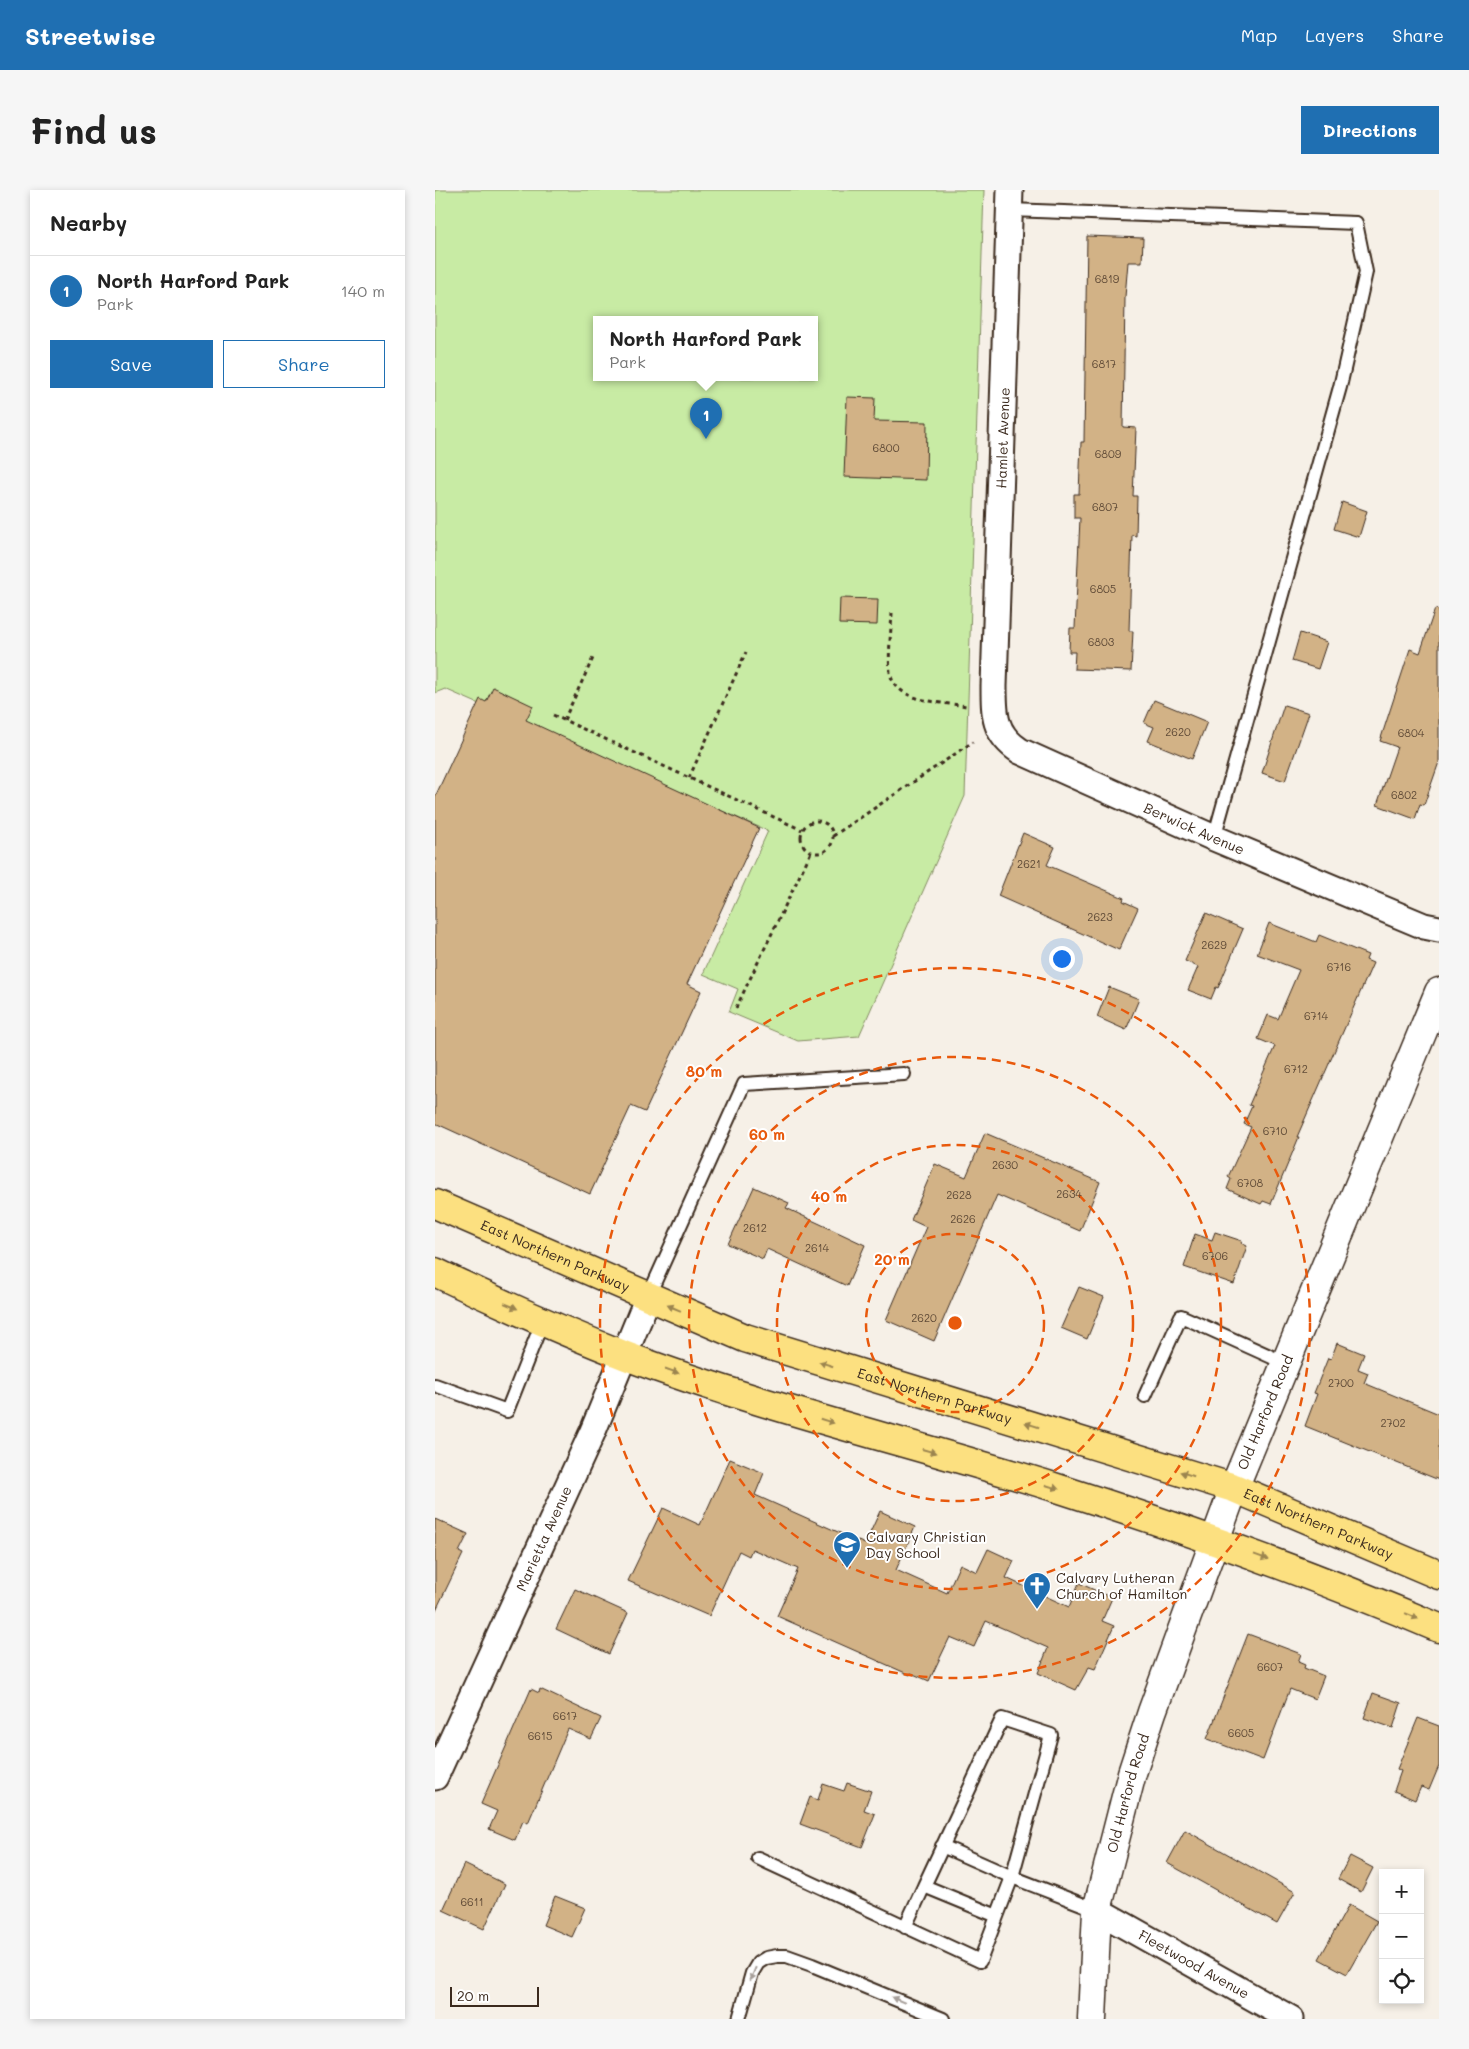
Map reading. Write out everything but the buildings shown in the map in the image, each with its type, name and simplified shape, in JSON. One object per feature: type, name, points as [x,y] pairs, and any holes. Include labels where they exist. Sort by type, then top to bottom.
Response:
[{"type":"main road","name":"East Northern Parkway","points":[[435,1204],[745,1338],[1234,1488],[1439,1575]]},
{"type":"main road","points":[[435,1272],[626,1356],[772,1405],[1056,1488],[1215,1540],[1352,1591],[1439,1628]]},
{"type":"street","name":"Hamlet Avenue","points":[[994,686],[1010,200]]},
{"type":"street","name":"Berwick Avenue","points":[[994,686],[994,707],[997,726],[1006,742],[1021,751],[1214,838],[1424,926],[1439,929]]},
{"type":"street","name":"Old Harford Road","points":[[1092,2019],[1097,1910],[1132,1773],[1152,1712],[1234,1488],[1439,992]]},
{"type":"street","name":"Marietta Avenue","points":[[435,1776],[626,1356],[648,1297]]},
{"type":"street","name":"Fleetwood Avenue","points":[[1097,1910],[1291,2019]]},
{"type":"lane","points":[[1010,200],[1356,223],[1366,272],[1344,368],[1214,838]]},
{"type":"lane","points":[[648,1297],[744,1084],[904,1074]]},
{"type":"lane","points":[[1145,1396],[1181,1316],[1285,1363]]},
{"type":"lane","points":[[435,1385],[507,1411],[543,1320]]},
{"type":"lane","points":[[758,1858],[905,1927],[980,1961],[1012,1877],[1051,1735],[1002,1719],[905,1927]]},
{"type":"lane","points":[[942,1846],[1012,1877],[1097,1910]]},
{"type":"lane","points":[[924,1886],[997,1916]]},
{"type":"lane","points":[[739,2019],[752,1973],[758,1963],[766,1958],[787,1956],[812,1964],[943,2019]]},
{"type":"path","points":[[892,614],[890,674],[901,691],[917,698],[969,707]]},
{"type":"path","points":[[689,778],[746,652]]},
{"type":"path","points":[[564,720],[593,658]]},
{"type":"path","points":[[553,715],[802,830]]},
{"type":"path","points":[[833,836],[973,742]]},
{"type":"path","points":[[810,822],[820,822],[829,826],[833,836],[830,847],[821,853],[811,852],[803,845],[802,830],[810,822]]},
{"type":"path","points":[[737,1008],[811,852]]},
{"type":"green space","points":[[435,190],[984,190],[965,796],[859,1036],[798,1041],[729,1012],[738,989],[703,974],[768,831],[445,689],[435,693]]},
{"type":"place","name":"North Harford Park","points":[[706,439]]},
{"type":"place","name":"Calvary Christian Day School","points":[[847,1569]]},
{"type":"place","name":"Calvary Lutheran Church of Hamilton","points":[[1037,1610]]}]
